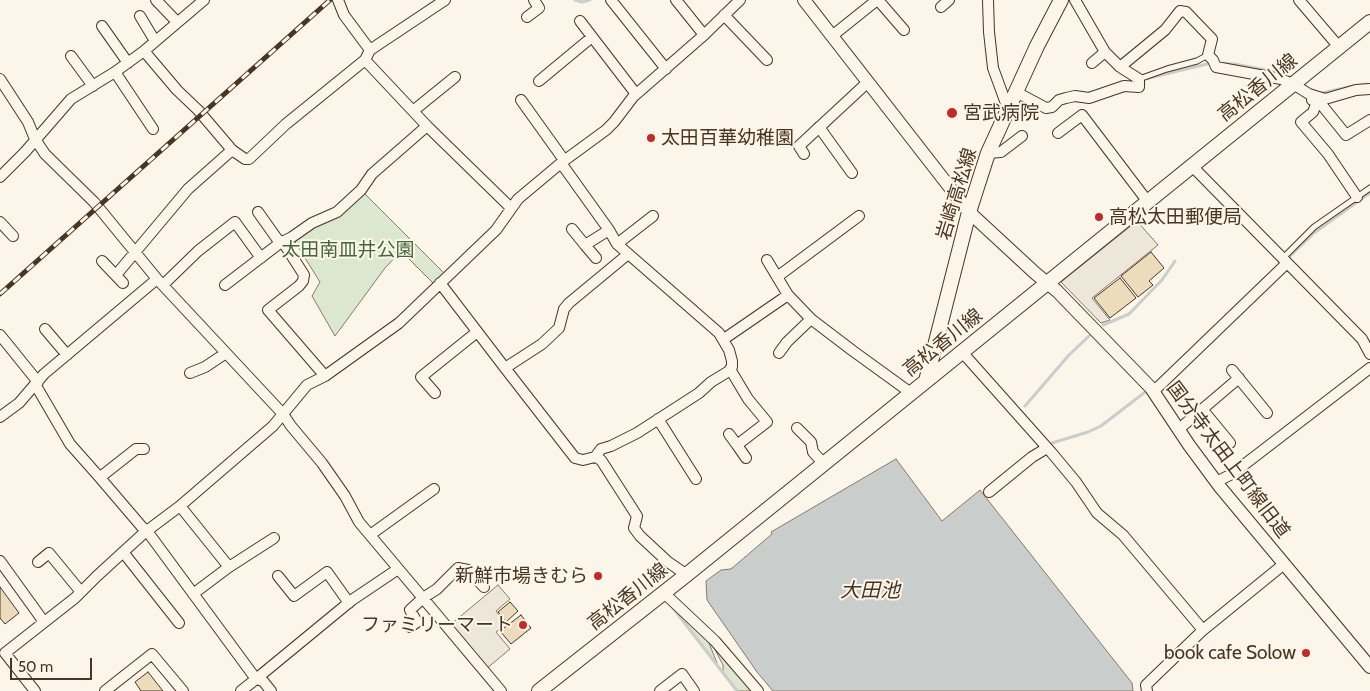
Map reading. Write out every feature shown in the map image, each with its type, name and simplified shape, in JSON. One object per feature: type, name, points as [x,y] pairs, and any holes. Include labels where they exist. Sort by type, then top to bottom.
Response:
[{"type":"main road","name":"岩崎高松線","points":[[926,381],[969,212],[988,153],[1037,46],[1061,0]]},
{"type":"main road","name":"高松香川線","points":[[539,691],[687,575],[1370,22]]},
{"type":"street","points":[[156,0],[177,22]]},
{"type":"street","points":[[0,177],[71,99],[144,52],[204,0]]},
{"type":"street","points":[[338,0],[344,15],[370,50]]},
{"type":"street","points":[[144,52],[232,150],[245,159],[249,159],[286,124],[365,60],[370,50],[445,0]]},
{"type":"street","points":[[527,17],[539,8],[534,0]]},
{"type":"street","points":[[612,0],[666,69]]},
{"type":"street","points":[[676,0],[704,35]]},
{"type":"street","points":[[35,691],[5,653],[81,592],[147,531],[180,506],[273,426],[307,386],[325,376],[384,335],[496,230],[518,199],[563,161],[606,130],[636,94],[704,35],[740,0]]},
{"type":"street","name":"国分寺太田上町線旧道","points":[[804,0],[969,212],[1056,291],[1151,388],[1216,482],[1370,667]]},
{"type":"street","points":[[832,36],[878,0],[904,30]]},
{"type":"street","points":[[941,7],[949,0]]},
{"type":"street","points":[[988,0],[993,68],[1008,109]]},
{"type":"street","points":[[1016,92],[1046,108],[1052,107],[1059,100],[1066,98],[1075,96],[1089,98],[1124,86],[1140,86],[1141,78],[1120,67],[1105,52],[1075,0]]},
{"type":"street","points":[[1299,0],[1339,47]]},
{"type":"street","points":[[1120,67],[1165,30],[1180,11],[1186,12],[1212,39],[1212,60],[1216,67],[1281,79],[1295,83],[1309,94],[1325,98],[1356,90],[1370,89]]},
{"type":"street","points":[[724,15],[767,60]]},
{"type":"street","points":[[140,16],[156,41]]},
{"type":"street","points":[[580,21],[636,94]]},
{"type":"street","points":[[102,26],[128,63]]},
{"type":"street","points":[[539,81],[592,37]]},
{"type":"street","points":[[1092,63],[1105,52]]},
{"type":"street","points":[[70,56],[93,86]]},
{"type":"street","points":[[365,60],[427,126],[510,208]]},
{"type":"street","points":[[115,72],[153,129]]},
{"type":"street","points":[[413,111],[455,77]]},
{"type":"street","points":[[0,80],[28,122],[35,139],[45,154],[94,202],[160,282],[283,414],[322,462],[346,496],[359,522],[501,691]]},
{"type":"street","points":[[804,154],[799,146],[868,82]]},
{"type":"street","points":[[1295,83],[1321,104],[1346,135],[1370,120]]},
{"type":"street","points":[[521,100],[617,244],[719,333],[724,339],[732,361],[730,369],[699,393],[611,446],[600,449],[595,457]]},
{"type":"street","points":[[1317,102],[1313,112],[1301,122],[1328,154],[1356,197]]},
{"type":"street","points":[[1058,134],[1082,115],[1148,202]]},
{"type":"street","points":[[225,285],[281,243],[312,223],[337,212],[361,190],[372,174],[427,126]]},
{"type":"street","points":[[819,127],[852,173]]},
{"type":"street","points":[[988,153],[1001,152],[1022,136]]},
{"type":"street","points":[[102,261],[119,279],[135,253],[188,189],[232,150]]},
{"type":"street","points":[[1192,166],[1362,339],[1370,354]]},
{"type":"street","points":[[258,212],[304,275],[303,281],[299,286],[268,310],[325,376]]},
{"type":"street","points":[[617,244],[653,216]]},
{"type":"street","points":[[778,277],[860,216]]},
{"type":"street","points":[[0,222],[13,236]]},
{"type":"street","points":[[0,417],[19,403],[44,374],[235,222],[261,258]]},
{"type":"street","points":[[572,229],[596,258]]},
{"type":"street","points":[[585,245],[609,230]]},
{"type":"street","points":[[505,368],[542,344],[559,328],[564,309],[628,255]]},
{"type":"street","points":[[767,260],[788,295],[811,319],[911,393]]},
{"type":"street","points":[[1151,388],[1285,261]]},
{"type":"street","points":[[440,283],[575,458],[583,460],[595,457],[601,460],[637,516],[634,528],[668,562],[687,575]]},
{"type":"street","points":[[724,339],[788,295]]},
{"type":"street","points":[[779,353],[787,342],[811,319]]},
{"type":"street","points":[[45,329],[67,355]]},
{"type":"street","points":[[435,393],[421,377],[477,332]]},
{"type":"street","points":[[0,336],[36,383],[77,454],[147,531],[256,679],[263,681],[272,691]]},
{"type":"street","points":[[962,352],[1076,482],[1097,513],[1123,535],[1203,630]]},
{"type":"street","points":[[190,373],[204,367],[226,353]]},
{"type":"street","points":[[1216,482],[1232,474],[1370,368]]},
{"type":"street","points":[[730,369],[748,399],[767,422],[737,445]]},
{"type":"street","points":[[1232,370],[1267,413]]},
{"type":"street","points":[[1179,429],[1239,378]]},
{"type":"street","points":[[1202,409],[1230,443]]},
{"type":"street","points":[[658,419],[696,479]]},
{"type":"street","points":[[797,428],[811,442],[813,452],[824,464]]},
{"type":"street","points":[[729,434],[746,458]]},
{"type":"street","points":[[989,492],[1032,457],[1047,448]]},
{"type":"street","points":[[101,479],[102,475],[136,449],[144,449]]},
{"type":"street","points":[[370,535],[434,489]]},
{"type":"street","points":[[180,506],[229,567]]},
{"type":"street","points":[[193,594],[229,567],[274,538]]},
{"type":"street","points":[[123,552],[178,623]]},
{"type":"street","points":[[38,562],[49,553],[81,592]]},
{"type":"street","points":[[0,561],[44,622]]},
{"type":"street","points":[[1147,691],[1146,685],[1203,630],[1284,564]]},
{"type":"street","points":[[410,628],[417,622],[410,610],[437,589],[458,568],[468,570],[484,588]]},
{"type":"street","points":[[240,691],[349,603],[398,569]]},
{"type":"street","points":[[278,576],[294,596],[326,572],[349,603]]},
{"type":"street","points":[[664,593],[715,641],[758,691]]},
{"type":"street","points":[[105,691],[152,654],[183,691]]},
{"type":"street","points":[[660,691],[682,674],[694,691]]},
{"type":"lane","points":[[1141,78],[1197,61],[1212,60]]},
{"type":"lane","points":[[1285,261],[1314,227],[1370,188]]},
{"type":"green space","name":"太田南皿井公園","points":[[361,190],[447,276],[436,286],[401,251],[385,268],[335,336],[312,296],[320,282],[292,237]]},
{"type":"green space","points":[[671,604],[707,638],[719,668]]},
{"type":"green space","points":[[711,642],[752,691],[738,691],[723,672],[723,665]]},
{"type":"shaded area","points":[[1137,221],[1158,245],[1092,298],[1110,320],[1101,323],[1061,282]]},
{"type":"shaded area","points":[[498,585],[510,599],[496,611],[506,624],[496,632],[510,649],[486,669],[450,625]]},
{"type":"water","name":"大田池","points":[[896,459],[942,521],[980,490],[1132,683],[1133,691],[773,691],[757,672],[707,600],[706,581],[721,570],[731,569],[772,534],[771,532]]},
{"type":"building","points":[[1151,252],[1164,268],[1149,281],[1153,285],[1138,297],[1121,276]]},
{"type":"building","points":[[1120,278],[1136,298],[1110,318],[1094,298]]},
{"type":"building","points":[[0,587],[19,613],[5,624],[0,618]]},
{"type":"building","points":[[510,602],[518,611],[506,622],[498,612]]},
{"type":"building","points":[[521,615],[531,628],[511,644],[500,631]]},
{"type":"building","points":[[148,672],[163,691],[141,691],[135,682]]},
{"type":"waterway","points":[[575,0],[582,2],[590,0]]},
{"type":"waterway","points":[[1143,78],[1211,63]]},
{"type":"waterway","points":[[1218,63],[1235,64],[1276,72],[1292,78]]},
{"type":"waterway","points":[[1319,93],[1367,84]]},
{"type":"waterway","points":[[1287,259],[1314,233],[1370,193]]},
{"type":"waterway","points":[[1103,325],[1129,314],[1162,280],[1175,261]]},
{"type":"waterway","points":[[1025,406],[1069,355],[1089,336]]},
{"type":"waterway","points":[[1052,443],[1101,426],[1149,389]]},
{"type":"waterway","points":[[673,608],[737,691]]},
{"type":"railway","points":[[0,294],[330,0]]},
{"type":"place","name":"宮武病院","points":[[952,113]]},
{"type":"place","name":"太田百華幼稚園","points":[[651,138]]},
{"type":"place","name":"高松太田郵便局","points":[[1099,217]]},
{"type":"place","name":"新鮮市場きむら","points":[[598,576]]},
{"type":"place","name":"ファミリーマート","points":[[523,625]]},
{"type":"place","name":"book cafe Solow","points":[[1306,653]]}]
